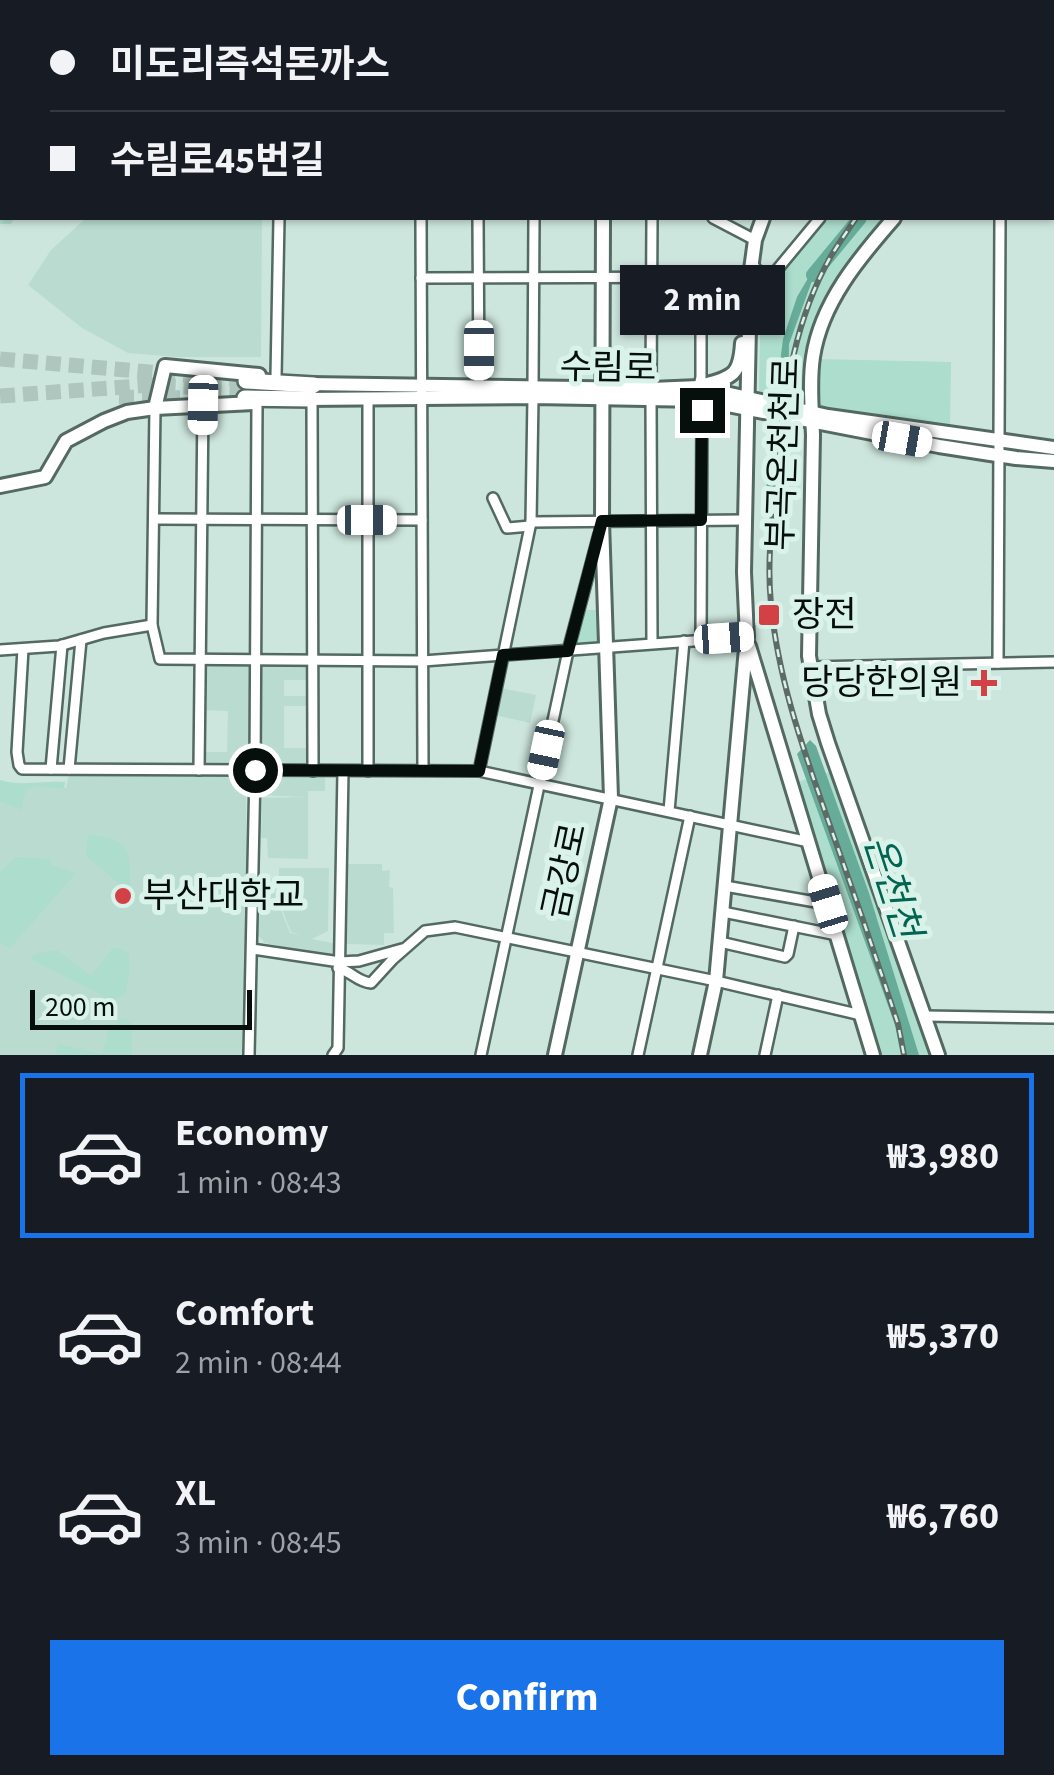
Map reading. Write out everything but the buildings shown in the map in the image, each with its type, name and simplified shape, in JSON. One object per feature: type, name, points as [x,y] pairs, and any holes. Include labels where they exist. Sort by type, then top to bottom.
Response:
[{"type":"highway","points":[[246,380],[274,380],[313,392]]},
{"type":"highway","points":[[251,401],[313,392]]},
{"type":"main road","name":"금강로","points":[[555,1055],[612,798],[602,521],[603,220]]},
{"type":"main road","points":[[700,1055],[716,981],[746,637],[745,520],[756,406],[750,277],[762,220]]},
{"type":"main road","name":"부곡온천천로","points":[[892,220],[842,284],[824,316],[813,356],[809,417],[810,667],[828,743],[938,1055]]},
{"type":"main road","points":[[701,393],[738,370],[742,341],[750,328]]},
{"type":"main road","points":[[156,408],[165,366],[274,380]]},
{"type":"main road","name":"수림로","points":[[313,392],[368,398],[479,386],[533,392]]},
{"type":"main road","name":"수림로","points":[[313,392],[701,393],[999,456],[1054,460]]},
{"type":"main road","points":[[0,486],[45,477],[66,441],[127,412],[251,401]]},
{"type":"main road","name":"수림로","points":[[809,417],[1054,448]]},
{"type":"main road","points":[[746,637],[873,1055]]},
{"type":"street","points":[[274,380],[279,220]]},
{"type":"street","points":[[421,220],[424,770]]},
{"type":"street","points":[[478,220],[479,386]]},
{"type":"street","points":[[479,771],[531,524],[534,220]]},
{"type":"street","points":[[652,220],[652,644]]},
{"type":"street","points":[[717,220],[755,240]]},
{"type":"street","points":[[752,261],[762,275],[770,275],[818,220]]},
{"type":"street","points":[[998,663],[1000,220]]},
{"type":"street","points":[[750,328],[776,271]]},
{"type":"street","points":[[421,278],[750,277]]},
{"type":"street","name":"수림로","points":[[700,278],[701,393]]},
{"type":"street","points":[[312,771],[313,392]]},
{"type":"street","points":[[701,393],[702,640]]},
{"type":"street","points":[[368,398],[368,771]]},
{"type":"street","points":[[249,1055],[256,520],[251,401]]},
{"type":"street","points":[[200,770],[203,405]]},
{"type":"street","points":[[156,408],[152,625],[160,659],[423,661],[746,637]]},
{"type":"street","points":[[493,498],[507,528],[602,521],[745,520]]},
{"type":"street","points":[[154,520],[422,520]]},
{"type":"street","points":[[485,1054],[568,651],[602,521]]},
{"type":"street","points":[[0,650],[62,645],[152,625]]},
{"type":"street","points":[[69,769],[81,640]]},
{"type":"street","points":[[669,811],[684,641]]},
{"type":"street","points":[[52,769],[62,645]]},
{"type":"street","points":[[23,649],[17,752],[22,769],[479,771],[809,842]]},
{"type":"street","points":[[810,667],[1054,662]]},
{"type":"street","points":[[332,1055],[338,1048],[343,771]]},
{"type":"street","points":[[638,1055],[690,816]]},
{"type":"street","points":[[725,886],[828,904]]},
{"type":"street","points":[[723,912],[837,935]]},
{"type":"street","points":[[720,942],[786,956],[794,926]]},
{"type":"street","points":[[339,965],[361,982],[371,983],[424,931],[454,927],[861,1015]]},
{"type":"street","points":[[252,950],[339,965],[404,948]]},
{"type":"street","points":[[765,1055],[778,995]]},
{"type":"street","points":[[925,1016],[1054,1018]]},
{"type":"shaded area","points":[[84,220],[262,220],[261,357],[128,353],[82,328],[28,285],[51,250]]},
{"type":"shaded area","points":[[826,220],[886,220],[835,288],[810,356],[805,398],[798,404],[759,394],[760,334],[780,273]]},
{"type":"shaded area","points":[[853,220],[816,270],[789,344],[786,516],[777,521],[764,514],[783,339],[797,297],[824,251]]},
{"type":"shaded area","points":[[818,359],[951,362],[950,426],[820,406],[814,399]]},
{"type":"shaded area","points":[[583,610],[598,610],[600,644],[574,646]]},
{"type":"shaded area","points":[[257,662],[310,662],[310,680],[284,680],[284,696],[308,696],[308,706],[284,706],[284,748],[310,748],[310,769],[257,768]]},
{"type":"shaded area","points":[[202,665],[254,665],[253,767],[202,766],[202,752],[227,752],[228,711],[202,710]]},
{"type":"shaded area","points":[[501,688],[536,695],[530,723],[495,715]]},
{"type":"shaded area","name":"온천천","points":[[810,740],[816,746],[869,893],[919,1055],[906,1055],[797,754]]},
{"type":"shaded area","points":[[836,773],[932,1055],[878,1055],[794,783]]},
{"type":"shaded area","name":"부산대학교","points":[[69,774],[246,776],[243,1055],[0,1055],[0,784],[21,789],[35,785],[66,788]]},
{"type":"shaded area","points":[[257,774],[325,774],[325,791],[308,791],[308,859],[268,858],[267,838],[261,838],[262,798],[305,797],[257,795]]},
{"type":"shaded area","points":[[0,780],[65,782],[64,789],[35,786],[26,790],[21,810],[0,801]]},
{"type":"shaded area","points":[[88,834],[112,839],[124,847],[130,887],[123,887],[86,856]]},
{"type":"shaded area","points":[[16,857],[51,859],[51,865],[76,873],[10,948],[0,943],[0,872]]},
{"type":"shaded area","points":[[345,864],[382,864],[382,871],[390,870],[394,933],[384,933],[384,945],[345,944]]},
{"type":"shaded area","points":[[279,868],[329,868],[328,931],[312,939],[338,944],[329,956],[265,943],[256,933],[256,879],[277,879],[277,900],[290,933],[300,935],[291,932],[279,901]]},
{"type":"shaded area","points":[[113,948],[129,954],[125,994],[115,999],[31,959],[34,954],[57,950],[91,976]]},
{"type":"shaded area","points":[[121,1019],[132,1023],[132,1055],[55,1055],[58,1044],[102,1054],[110,1027],[116,1028]]},
{"type":"waterway","name":"온천천","points":[[813,275],[858,220]]},
{"type":"tunnel","points":[[0,359],[230,379]]},
{"type":"tunnel","points":[[0,396],[152,385],[286,392]]},
{"type":"tunnel","points":[[119,397],[206,398]]},
{"type":"railway","points":[[855,220],[819,280],[794,355],[778,460],[770,586],[774,632],[793,715],[898,1024],[904,1055]]},
{"type":"place","name":"장전","points":[[769,615]]},
{"type":"place","name":"당당한의원","points":[[984,683]]},
{"type":"place","name":"부산대학교","points":[[123,896]]},
{"type":"route","points":[[255,770],[479,771],[503,655],[568,651],[602,521],[701,520],[702,410]]}]
